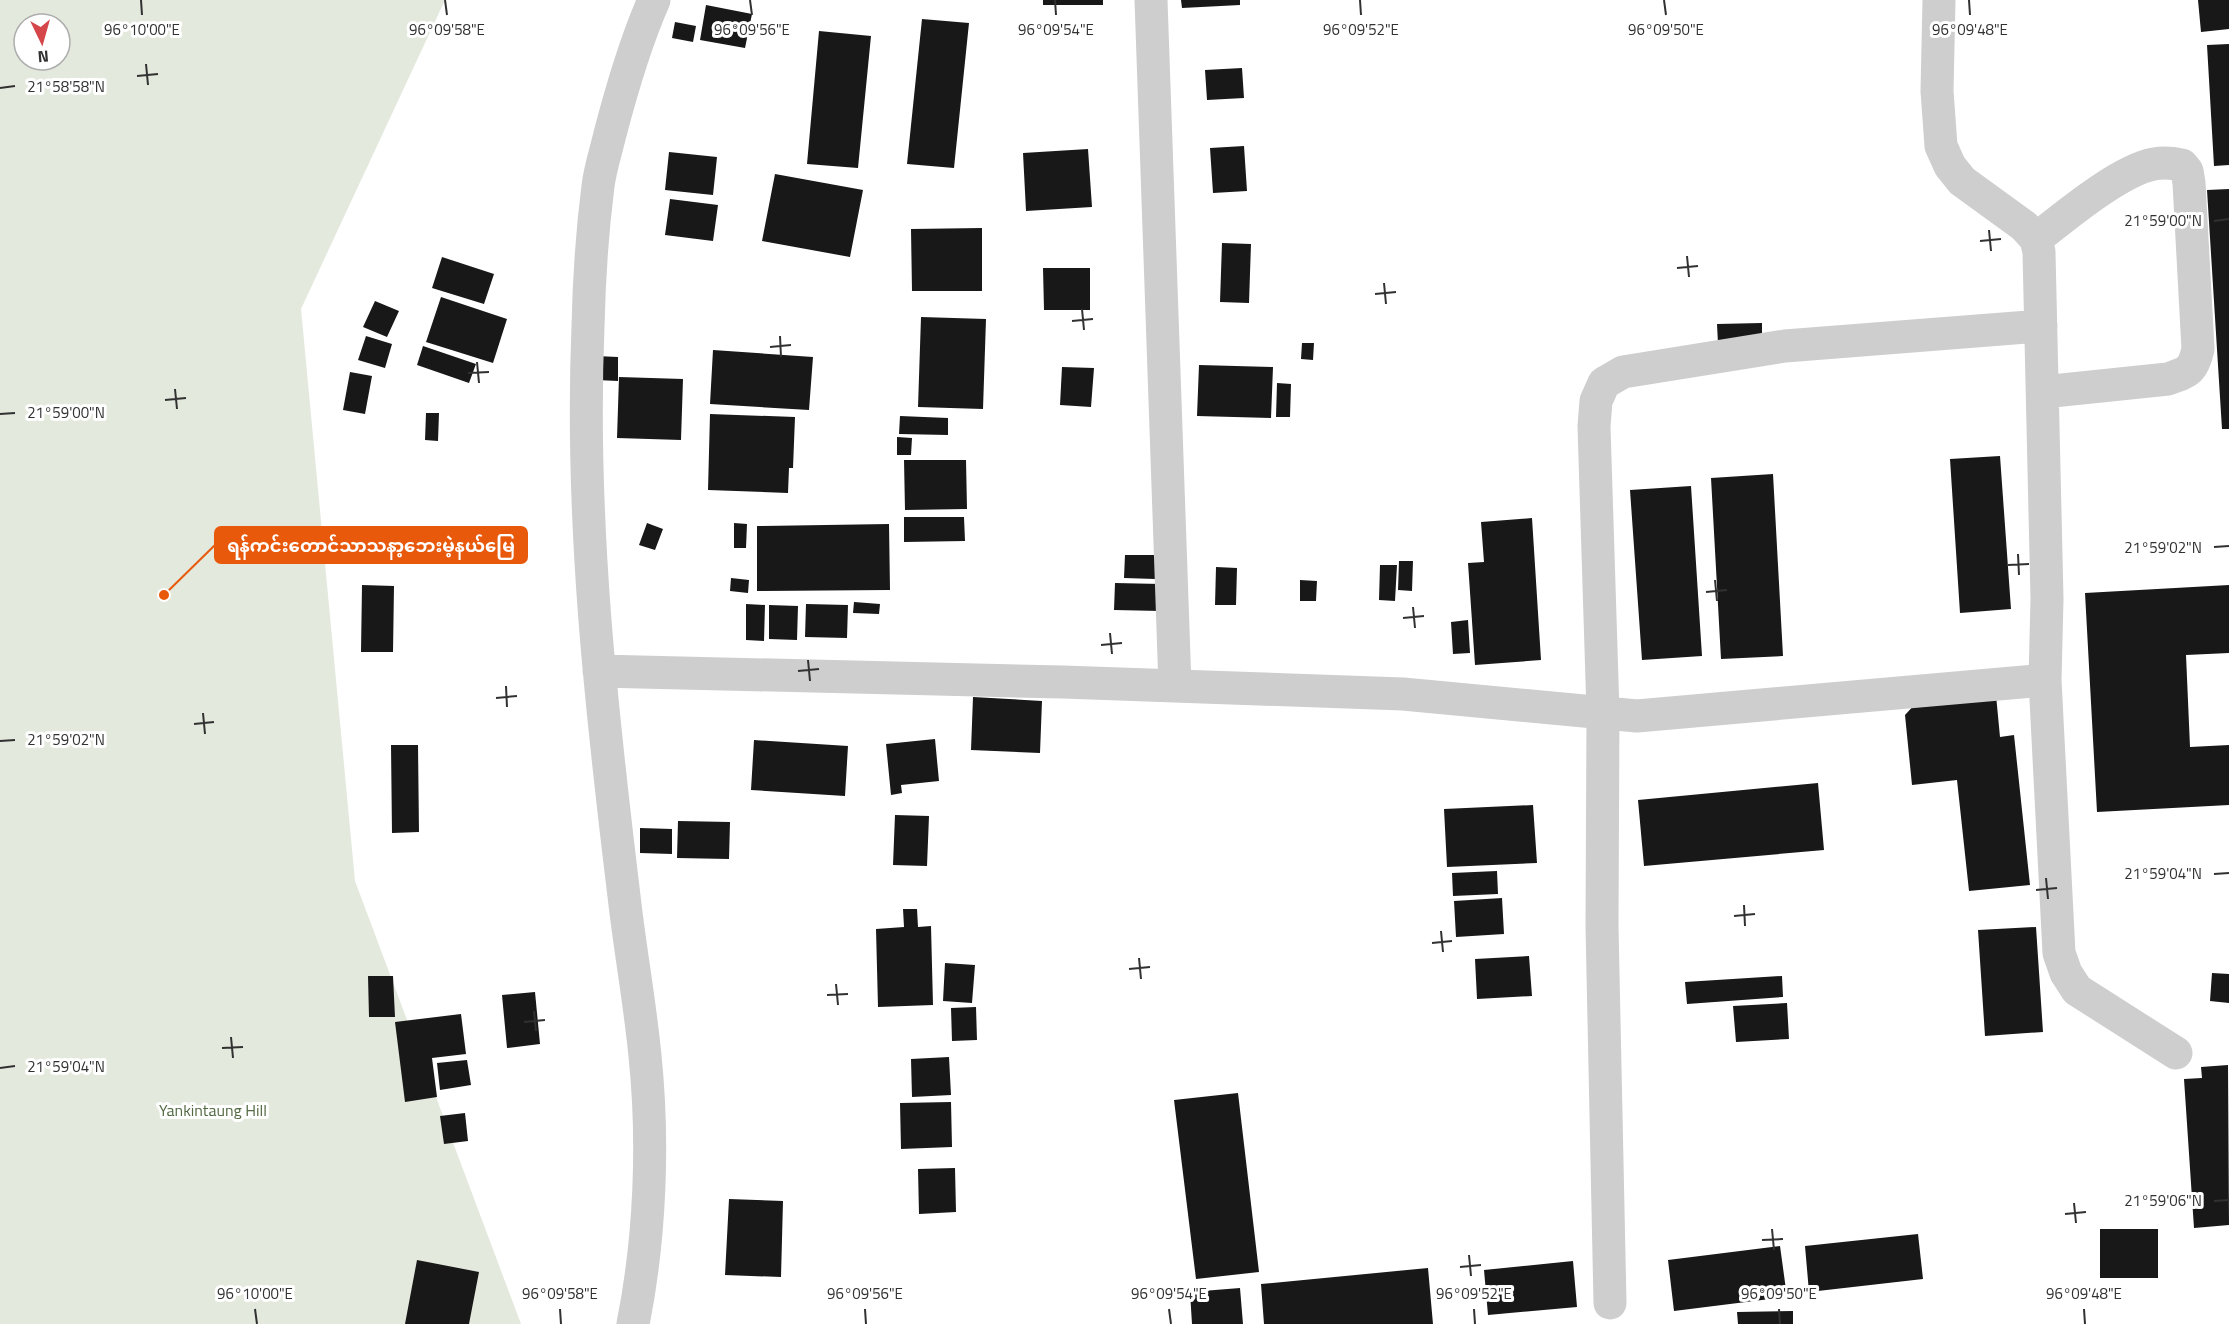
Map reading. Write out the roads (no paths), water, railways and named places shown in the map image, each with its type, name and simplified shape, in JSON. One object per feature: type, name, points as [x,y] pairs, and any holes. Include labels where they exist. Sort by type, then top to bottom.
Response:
[{"type":"street","points":[[633,1324],[639,1294],[650,1152],[648,1104],[645,1057],[612,803],[599,671],[589,547],[585,386],[590,279],[598,184],[621,92],[640,32],[654,0]]},
{"type":"street","points":[[1151,0],[1175,686]]},
{"type":"street","points":[[1939,0],[1937,91],[1941,146],[1950,166],[1962,181],[2024,226],[2036,239],[2039,252],[2048,599],[2045,680],[2059,953],[2066,973],[2077,990],[2176,1053]]},
{"type":"street","points":[[2036,239],[2084,202],[2124,177],[2152,164],[2182,165],[2187,171],[2198,350],[2194,364],[2184,374],[2168,379],[2043,392]]},
{"type":"street","points":[[1611,1303],[1602,938],[1603,712],[1594,426],[1596,401],[1604,383],[1623,372],[1785,346],[2041,326]]},
{"type":"street","points":[[599,671],[1402,694],[1637,716],[2045,680]]},
{"type":"place","name":"ရန်ကင်းတောင်သာသနာ့ဘေးမဲ့နယ်မြေ","points":[[164,595]]},
{"type":"park label","name":"Yankintaung Hill","points":[[213,1110]]}]
